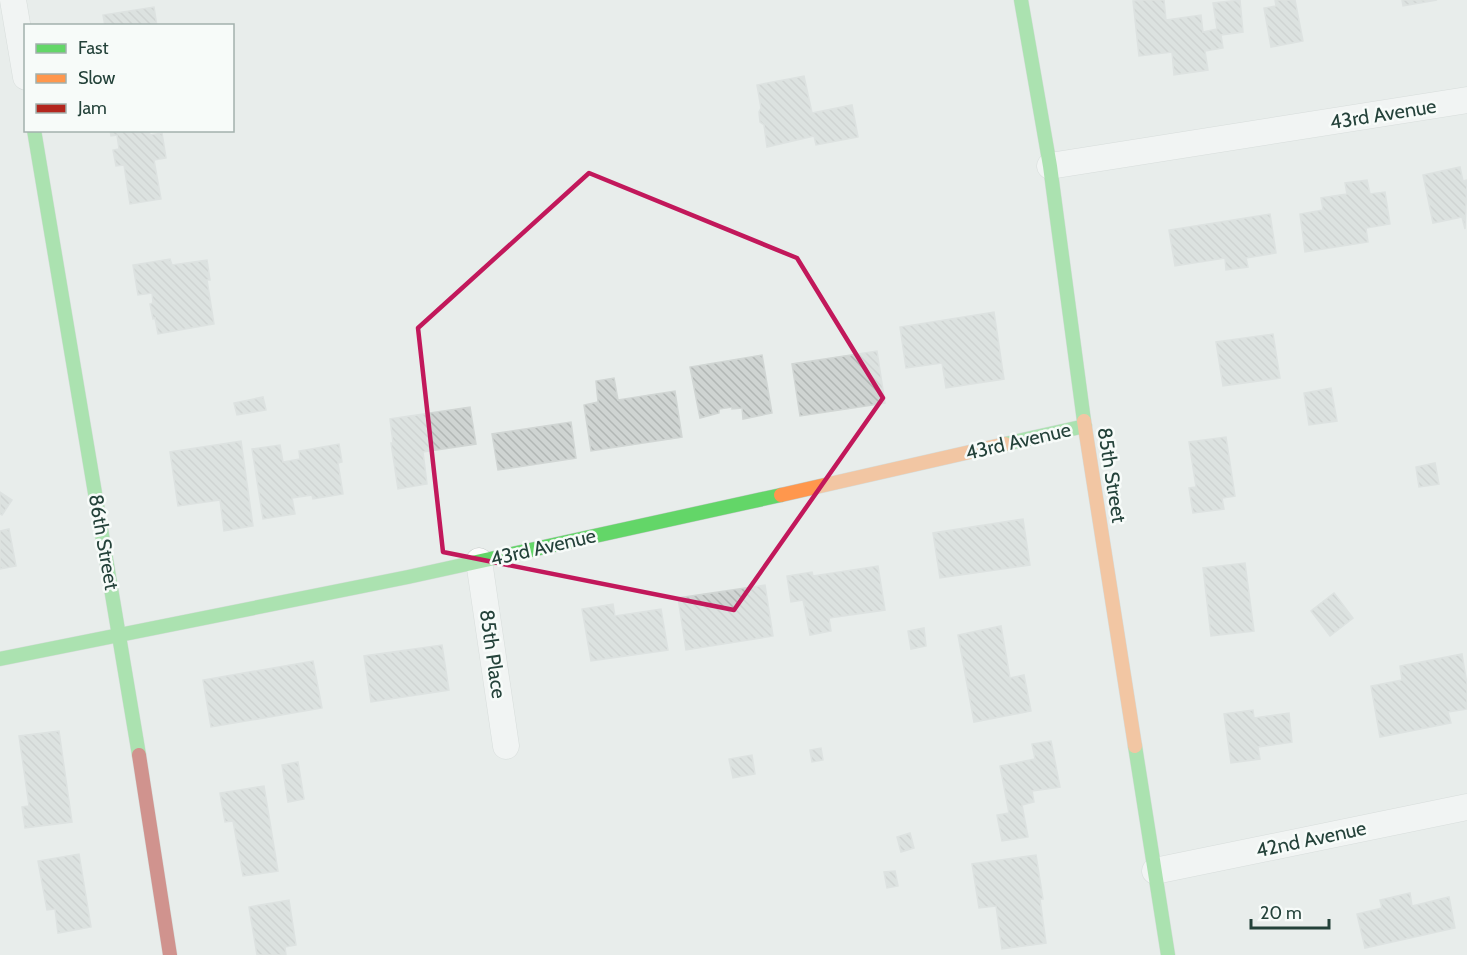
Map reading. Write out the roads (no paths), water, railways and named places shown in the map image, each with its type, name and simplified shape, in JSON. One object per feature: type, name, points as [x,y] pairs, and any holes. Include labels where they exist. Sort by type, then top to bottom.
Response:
[{"type":"street","points":[[12,0],[24,66]]},
{"type":"street","name":"85th Street","points":[[1021,0],[1050,166],[1085,426],[1168,955]]},
{"type":"street","name":"43rd Avenue","points":[[1050,166],[1467,100]]},
{"type":"street","name":"86th Street","points":[[34,132],[120,637],[170,955]]},
{"type":"street","name":"43rd Avenue","points":[[0,659],[120,637],[479,561],[1085,426]]},
{"type":"street","name":"85th Place","points":[[479,561],[506,746]]},
{"type":"street","name":"42nd Avenue","points":[[1155,871],[1467,807]]}]
